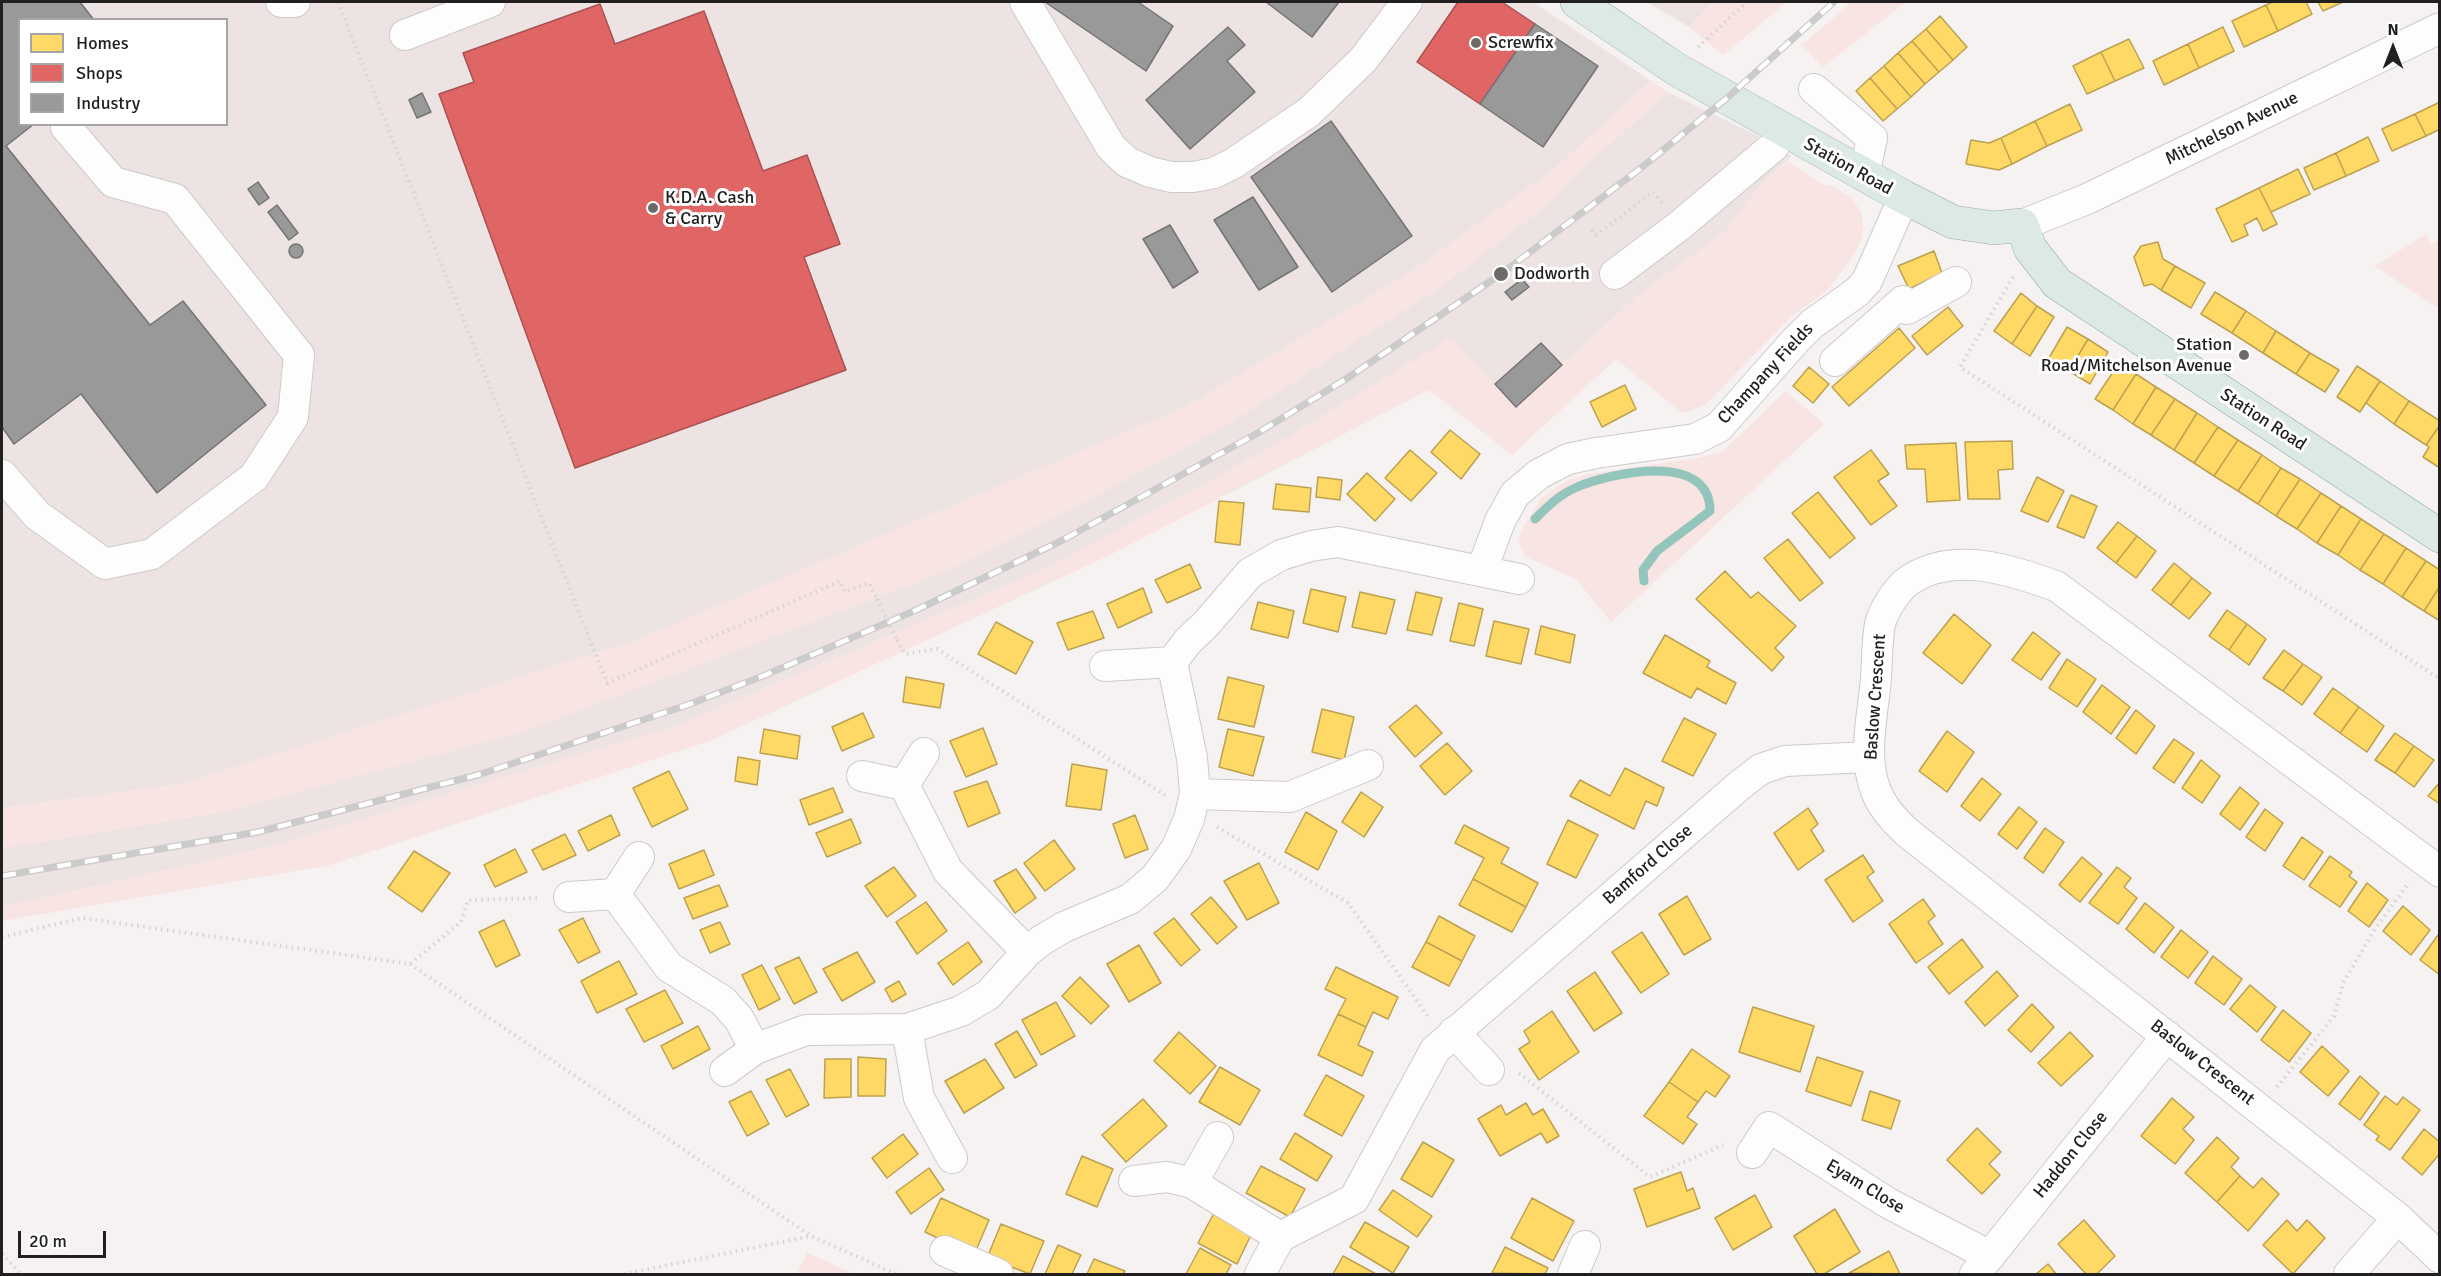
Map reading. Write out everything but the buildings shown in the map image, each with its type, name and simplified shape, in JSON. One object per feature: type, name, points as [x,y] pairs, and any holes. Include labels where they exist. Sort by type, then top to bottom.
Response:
[{"type":"main road","name":"Station Road","points":[[1577,2],[1676,69],[1904,197],[1953,222],[1994,228],[2026,236],[2057,283],[2439,536]]},
{"type":"street","points":[[281,2],[295,2]]},
{"type":"street","points":[[405,35],[490,2]]},
{"type":"street","points":[[1024,2],[1111,147],[1127,162],[1150,172],[1171,177],[1193,177],[1214,173],[1234,163],[1309,112],[1363,60],[1407,2]]},
{"type":"street","name":"Mitchelson Avenue","points":[[2026,236],[2087,199],[2439,28]]},
{"type":"street","points":[[1814,88],[1872,138],[1864,176]]},
{"type":"street","points":[[2,475],[37,515],[105,564],[152,554],[254,477],[293,417],[299,355],[175,199],[112,182],[66,127]]},
{"type":"street","points":[[1615,274],[1679,226],[1774,146],[1783,131]]},
{"type":"street","name":"Champany Fields","points":[[1482,570],[1500,520],[1515,494],[1539,474],[1568,459],[1695,439],[1719,426],[1800,335],[1857,292],[1867,281],[1904,197]]},
{"type":"street","points":[[1834,361],[1903,301],[1907,309],[1956,282]]},
{"type":"street","points":[[1857,292],[1881,319]]},
{"type":"street","points":[[725,1071],[755,1049],[806,1030],[908,1029],[962,1011],[988,995],[1027,951],[1064,927],[1130,899],[1155,878],[1176,849],[1189,819],[1194,794],[1192,758],[1172,662],[1188,640],[1206,624],[1250,573],[1281,555],[1311,546],[1338,542],[1519,579]]},
{"type":"street","name":"Baslow Crescent","points":[[2432,867],[2056,586],[2010,570],[1973,565],[1938,568],[1910,580],[1891,600],[1881,622],[1868,757],[1875,790],[1888,813],[1909,834],[2398,1218],[2439,1258]]},
{"type":"street","points":[[1105,666],[1172,662]]},
{"type":"street","points":[[904,786],[924,753]]},
{"type":"street","name":"Bamford Close","points":[[1280,1237],[1354,1199],[1428,1061],[1454,1032],[1761,769],[1785,762],[1868,757]]},
{"type":"street","points":[[1194,794],[1290,797],[1368,765]]},
{"type":"street","points":[[862,776],[904,786],[948,871],[1027,951]]},
{"type":"street","points":[[615,894],[639,858]]},
{"type":"street","points":[[569,897],[615,894]]},
{"type":"street","points":[[615,894],[669,967],[723,1002],[739,1019],[755,1049]]},
{"type":"street","points":[[908,1029],[919,1098],[952,1158]]},
{"type":"street","points":[[1454,1032],[1489,1070]]},
{"type":"street","name":"Haddon Close","points":[[1983,1265],[2167,1036]]},
{"type":"street","name":"Eyam Close","points":[[1752,1153],[1769,1127],[1983,1265]]},
{"type":"street","points":[[1192,1183],[1218,1137]]},
{"type":"street","points":[[1134,1181],[1167,1177],[1192,1183],[1280,1237],[1260,1275]]},
{"type":"street","points":[[2349,1275],[2398,1218]]},
{"type":"street","points":[[1573,1275],[1585,1246]]},
{"type":"street","points":[[945,1251],[998,1275]]},
{"type":"path","points":[[338,2],[607,683],[840,581],[845,592],[869,583],[897,640]]},
{"type":"path","points":[[1676,69],[1716,28],[1747,2]]},
{"type":"path","points":[[1592,230],[1596,236],[1653,192]]},
{"type":"path","points":[[2026,236],[1960,367],[2439,680]]},
{"type":"path","points":[[2259,1109],[2334,1016],[2343,983],[2375,930],[2432,867]]},
{"type":"path","points":[[410,964],[460,922],[468,900],[569,897]]},
{"type":"path","points":[[2,937],[82,918],[410,964],[811,1236],[896,1275]]},
{"type":"path","points":[[1489,1070],[1492,1073],[1505,1063],[1650,1177],[1734,1141],[1752,1153]]},
{"type":"path","points":[[624,1275],[811,1236]]},
{"type":"path","points":[[2,1254],[21,1275]]},
{"type":"shaded area","points":[[2,2],[1533,2],[1651,81],[1553,170],[1412,271],[1187,406],[637,640],[182,784],[2,808]]},
{"type":"shaded area","points":[[1647,2],[1714,2],[1689,27]]},
{"type":"shaded area","points":[[1714,2],[1787,2],[1723,55],[1689,27]]},
{"type":"shaded area","points":[[1852,2],[1906,2],[1823,67],[1802,45]]},
{"type":"shaded area","points":[[1651,81],[1668,92],[1578,172],[1547,205],[1440,287],[1230,423],[1105,491],[941,573],[522,732],[223,812],[2,848],[2,808],[182,784],[637,640],[1187,406],[1412,271],[1553,170]]},
{"type":"shaded area","points":[[1668,92],[1756,135],[1792,156],[1761,184],[1725,232],[1642,292],[1516,407],[1451,338],[1265,451],[1045,569],[676,726],[269,847],[2,907],[2,848],[223,812],[522,732],[941,573],[1105,491],[1230,423],[1440,287],[1547,205],[1578,172]]},
{"type":"shaded area","points":[[1788,161],[1823,185],[1833,186],[1851,197],[1861,212],[1862,238],[1854,255],[1828,290],[1793,315],[1704,406],[1682,413],[1616,359],[1512,455],[1429,390],[1110,555],[710,741],[330,865],[2,921],[2,907],[269,847],[676,726],[1045,569],[1265,451],[1451,337],[1517,407],[1642,292],[1725,232],[1761,184]]},
{"type":"shaded area","points":[[2426,234],[2431,244],[2439,240],[2439,309],[2375,266]]},
{"type":"shaded area","points":[[1786,391],[1824,424],[1611,622],[1575,578],[1526,557],[1521,549],[1519,539],[1521,531],[1541,498],[1568,480],[1589,474],[1692,459],[1722,452]]},
{"type":"shaded area","points":[[807,1253],[855,1274],[797,1274]]},
{"type":"waterway","points":[[1535,519],[1569,491],[1610,477],[1655,471],[1676,473],[1694,480],[1706,492],[1710,511],[1657,551],[1643,570],[1644,581]]},
{"type":"railway","points":[[2,876],[258,832],[481,774],[690,704],[763,676],[914,611],[1061,541],[1256,434],[1346,379],[1501,274],[1641,168],[1727,98],[1834,2]]},
{"type":"place","name":"Screwfix","points":[[1476,43]]},
{"type":"place","name":"K.D.A. Cash & Carry","points":[[653,208]]},
{"type":"place","name":"Dodworth","points":[[1501,274]]},
{"type":"place","name":"Station Road/Mitchelson Avenue","points":[[2244,355]]}]
